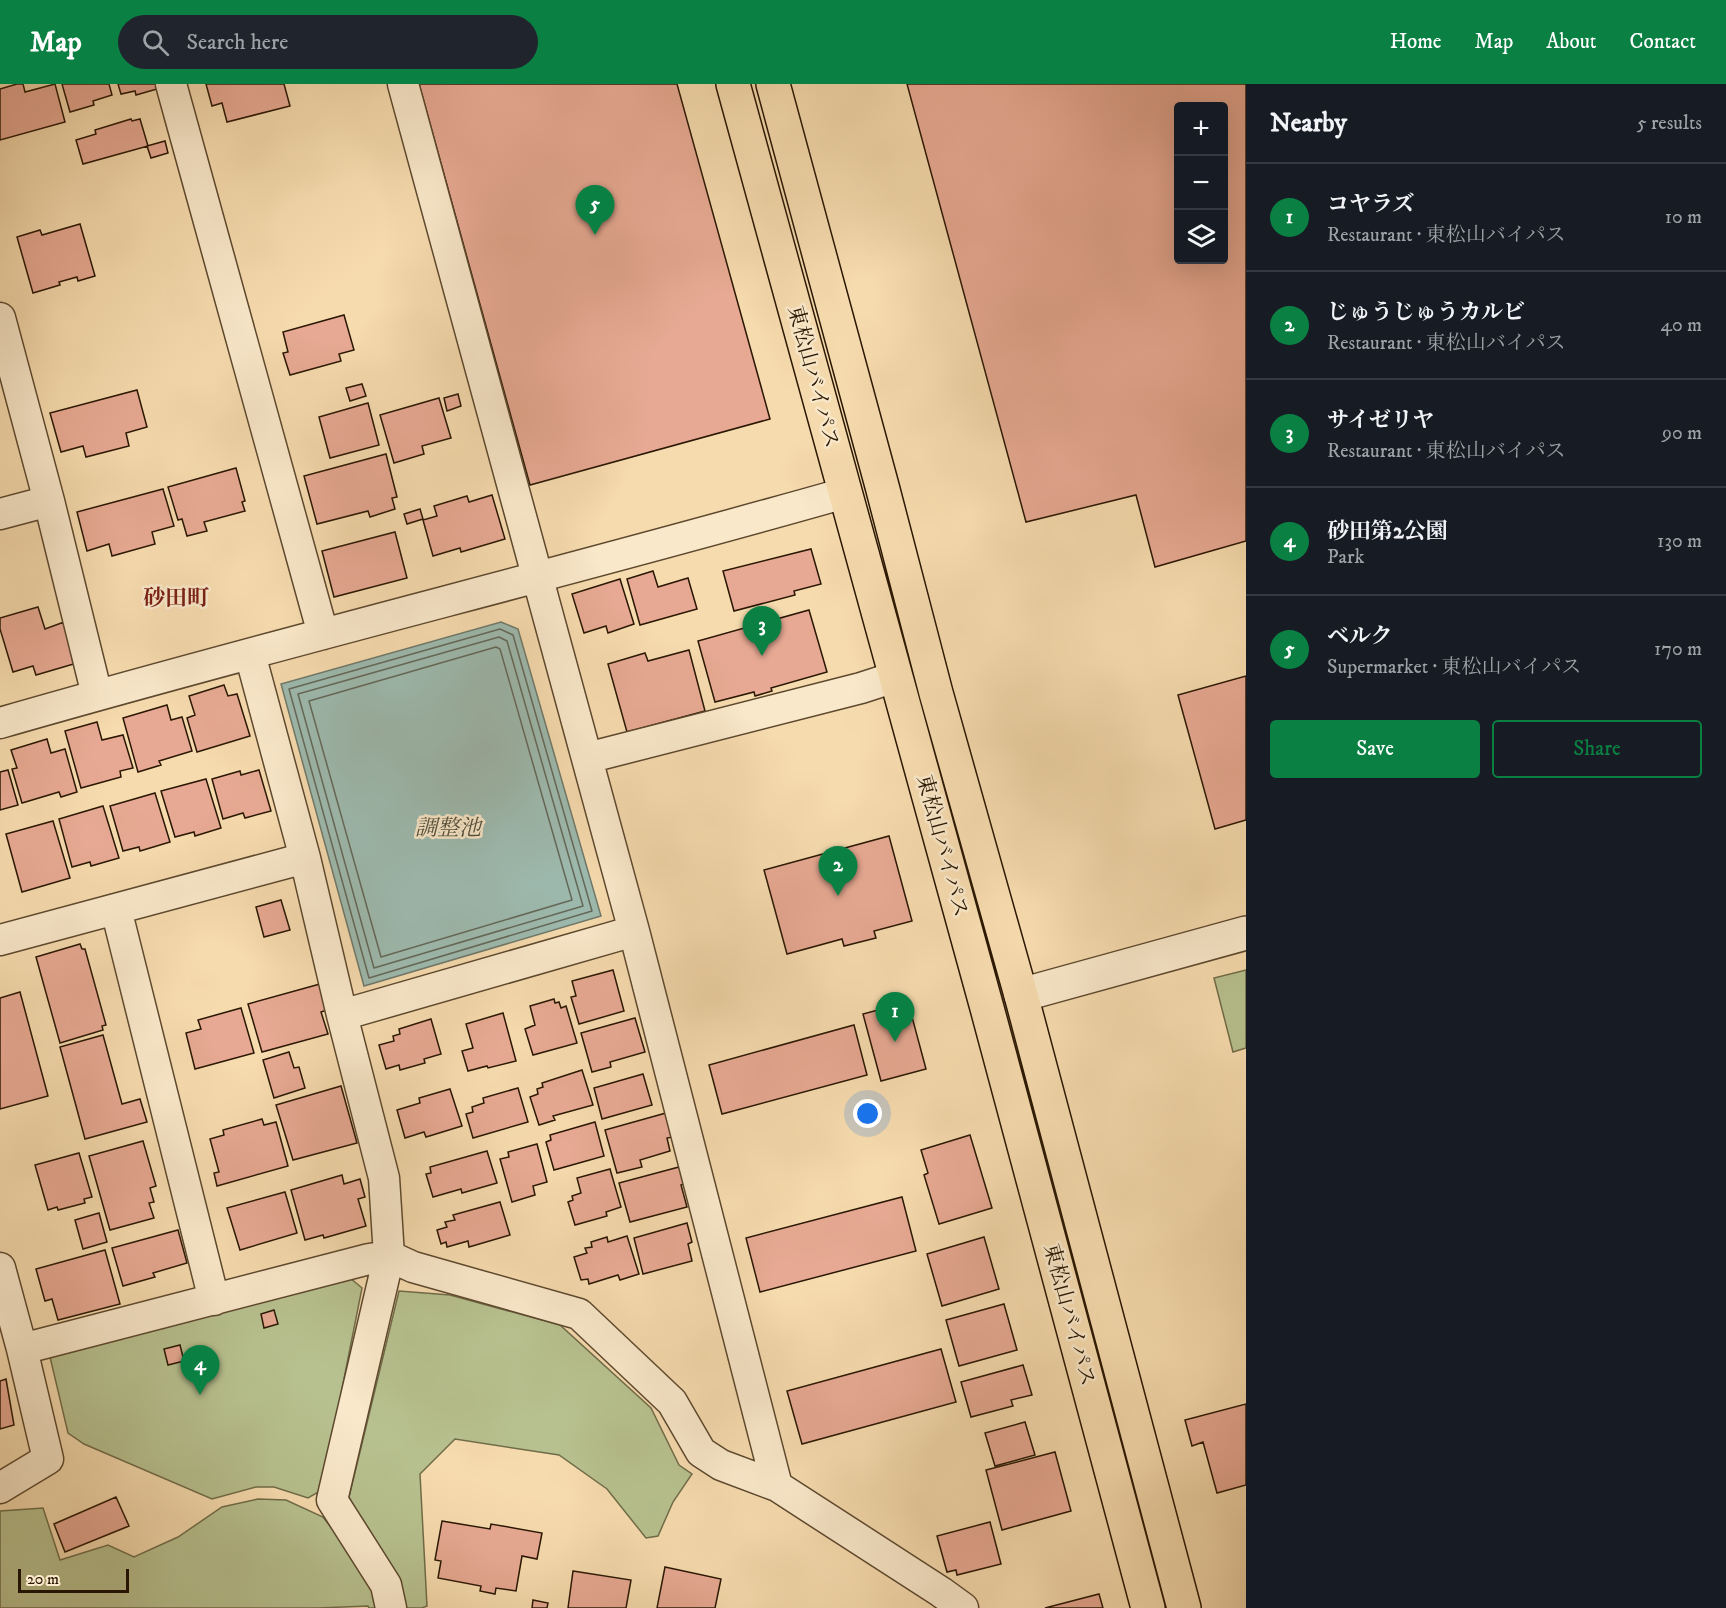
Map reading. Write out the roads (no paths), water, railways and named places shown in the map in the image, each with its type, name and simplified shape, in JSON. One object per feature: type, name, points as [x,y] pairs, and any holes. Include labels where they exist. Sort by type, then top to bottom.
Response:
[{"type":"highway","name":"東松山バイパス","points":[[733,84],[990,1019],[1148,1608]]},
{"type":"highway","name":"東松山バイパス","points":[[773,84],[936,693],[1021,995],[1184,1608]]},
{"type":"street","points":[[171,84],[323,634]]},
{"type":"street","points":[[403,84],[587,758],[777,1486]]},
{"type":"street","points":[[0,318],[49,501],[97,695]]},
{"type":"street","points":[[0,723],[844,493]]},
{"type":"street","points":[[0,514],[49,501]]},
{"type":"street","points":[[250,654],[305,858],[384,1178],[389,1256],[332,1500],[386,1585],[391,1608]]},
{"type":"street","points":[[587,758],[861,688],[896,676]]},
{"type":"street","points":[[0,939],[305,858]]},
{"type":"street","points":[[116,909],[214,1300]]},
{"type":"street","points":[[342,1015],[633,932]]},
{"type":"street","points":[[1021,995],[1246,933]]},
{"type":"street","points":[[22,1349],[389,1256],[412,1267],[579,1314],[672,1402],[701,1452],[721,1465],[777,1486],[963,1608]]},
{"type":"street","points":[[0,1268],[48,1458],[0,1488]]},
{"type":"water","name":"調整池","points":[[501,622],[518,629],[601,916],[364,986],[281,684]]},
{"type":"place","name":"ベルク","points":[[595,235]]},
{"type":"place","name":"サイゼリヤ","points":[[762,656]]},
{"type":"place","name":"じゅうじゅうカルビ","points":[[838,896]]},
{"type":"place","name":"コヤラズ","points":[[895,1042]]},
{"type":"place","name":"砂田第2公園","points":[[200,1395]]},
{"type":"district","name":"砂田町","points":[[176,598]]}]
